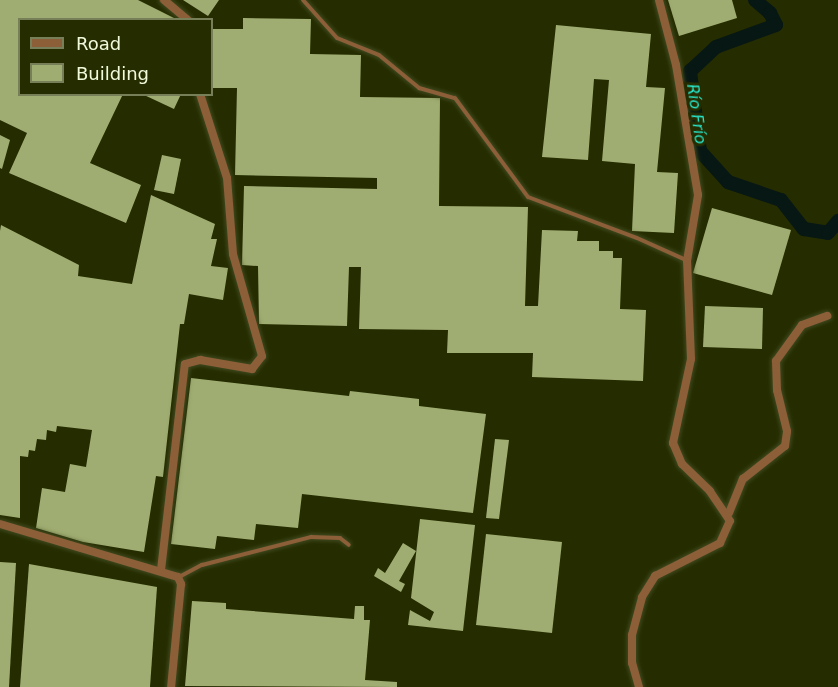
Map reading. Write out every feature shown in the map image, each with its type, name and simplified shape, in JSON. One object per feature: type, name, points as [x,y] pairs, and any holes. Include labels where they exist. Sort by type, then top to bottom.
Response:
[{"type":"street","points":[[164,0],[186,18]]},
{"type":"street","points":[[659,0],[676,65],[698,195],[687,261],[692,359],[673,443],[682,464],[729,513]]},
{"type":"street","points":[[161,570],[185,364],[200,360],[252,369],[262,356],[233,254],[227,178],[201,96]]},
{"type":"street","points":[[639,687],[632,663],[632,635],[642,597],[655,576],[720,543],[743,479],[785,446],[787,431],[777,390],[776,361],[802,325],[827,316]]},
{"type":"street","points":[[0,524],[86,552],[161,570],[178,577],[181,584],[171,687]]},
{"type":"lane","points":[[303,0],[337,38],[379,55],[419,88],[455,98],[528,197],[637,238],[687,261]]},
{"type":"lane","points":[[178,577],[202,565],[311,537],[340,538],[349,545]]},
{"type":"building","points":[[0,0],[138,0],[174,18],[18,18],[18,96],[122,96],[90,163],[141,185],[126,223],[9,173],[27,133],[0,120]]},
{"type":"building","points":[[183,0],[219,0],[208,16]]},
{"type":"building","points":[[668,0],[732,0],[737,18],[679,36]]},
{"type":"building","points":[[243,18],[311,19],[310,54],[361,55],[360,97],[440,98],[439,206],[528,207],[525,306],[538,306],[542,230],[578,231],[577,241],[599,241],[599,251],[613,251],[613,258],[622,258],[620,309],[646,310],[643,381],[532,377],[533,353],[447,353],[448,330],[359,329],[361,267],[349,267],[347,326],[259,324],[258,266],[242,265],[244,186],[377,189],[377,178],[235,175],[237,88],[213,88],[213,29],[243,29]]},
{"type":"building","points":[[556,25],[651,34],[646,87],[665,88],[657,172],[678,173],[674,233],[632,231],[635,164],[602,161],[609,80],[594,79],[588,160],[542,157]]},
{"type":"building","points":[[146,96],[180,96],[174,109]]},
{"type":"building","points":[[0,135],[10,140],[2,169],[0,168]]},
{"type":"building","points":[[162,155],[181,159],[174,194],[154,190]]},
{"type":"building","points":[[151,195],[215,224],[211,239],[217,239],[211,266],[228,268],[223,300],[189,294],[184,324],[180,324],[163,477],[156,476],[144,552],[83,542],[36,528],[42,488],[65,492],[70,464],[86,467],[92,430],[57,426],[56,432],[47,430],[46,440],[37,439],[35,451],[29,450],[28,457],[20,456],[20,518],[0,515],[0,231],[1,225],[79,265],[78,276],[132,284]]},
{"type":"building","points":[[712,208],[791,230],[772,295],[693,273]]},
{"type":"building","points":[[705,306],[763,308],[762,349],[703,347]]},
{"type":"building","points":[[191,378],[349,396],[350,391],[419,399],[419,406],[486,414],[473,513],[302,494],[298,528],[256,524],[254,540],[217,536],[215,549],[171,544]]},
{"type":"building","points":[[495,439],[509,440],[499,519],[486,518]]},
{"type":"building","points":[[420,519],[475,525],[463,631],[408,625],[410,610],[430,621],[434,612],[411,598]]},
{"type":"building","points":[[486,534],[562,542],[552,633],[476,625]]},
{"type":"building","points":[[403,543],[416,551],[399,581],[405,584],[401,592],[374,576],[378,568],[385,573]]},
{"type":"building","points":[[0,562],[16,563],[9,687],[0,687]]},
{"type":"building","points":[[29,564],[157,587],[150,687],[20,687]]},
{"type":"building","points":[[192,601],[226,603],[226,609],[354,619],[355,606],[364,606],[364,620],[370,620],[365,680],[397,682],[397,687],[185,686]]},
{"type":"waterway","name":"Río Frío","points":[[755,0],[770,13],[776,25],[716,47],[690,71],[700,151],[728,182],[781,200],[804,229],[828,233],[838,221]]}]
